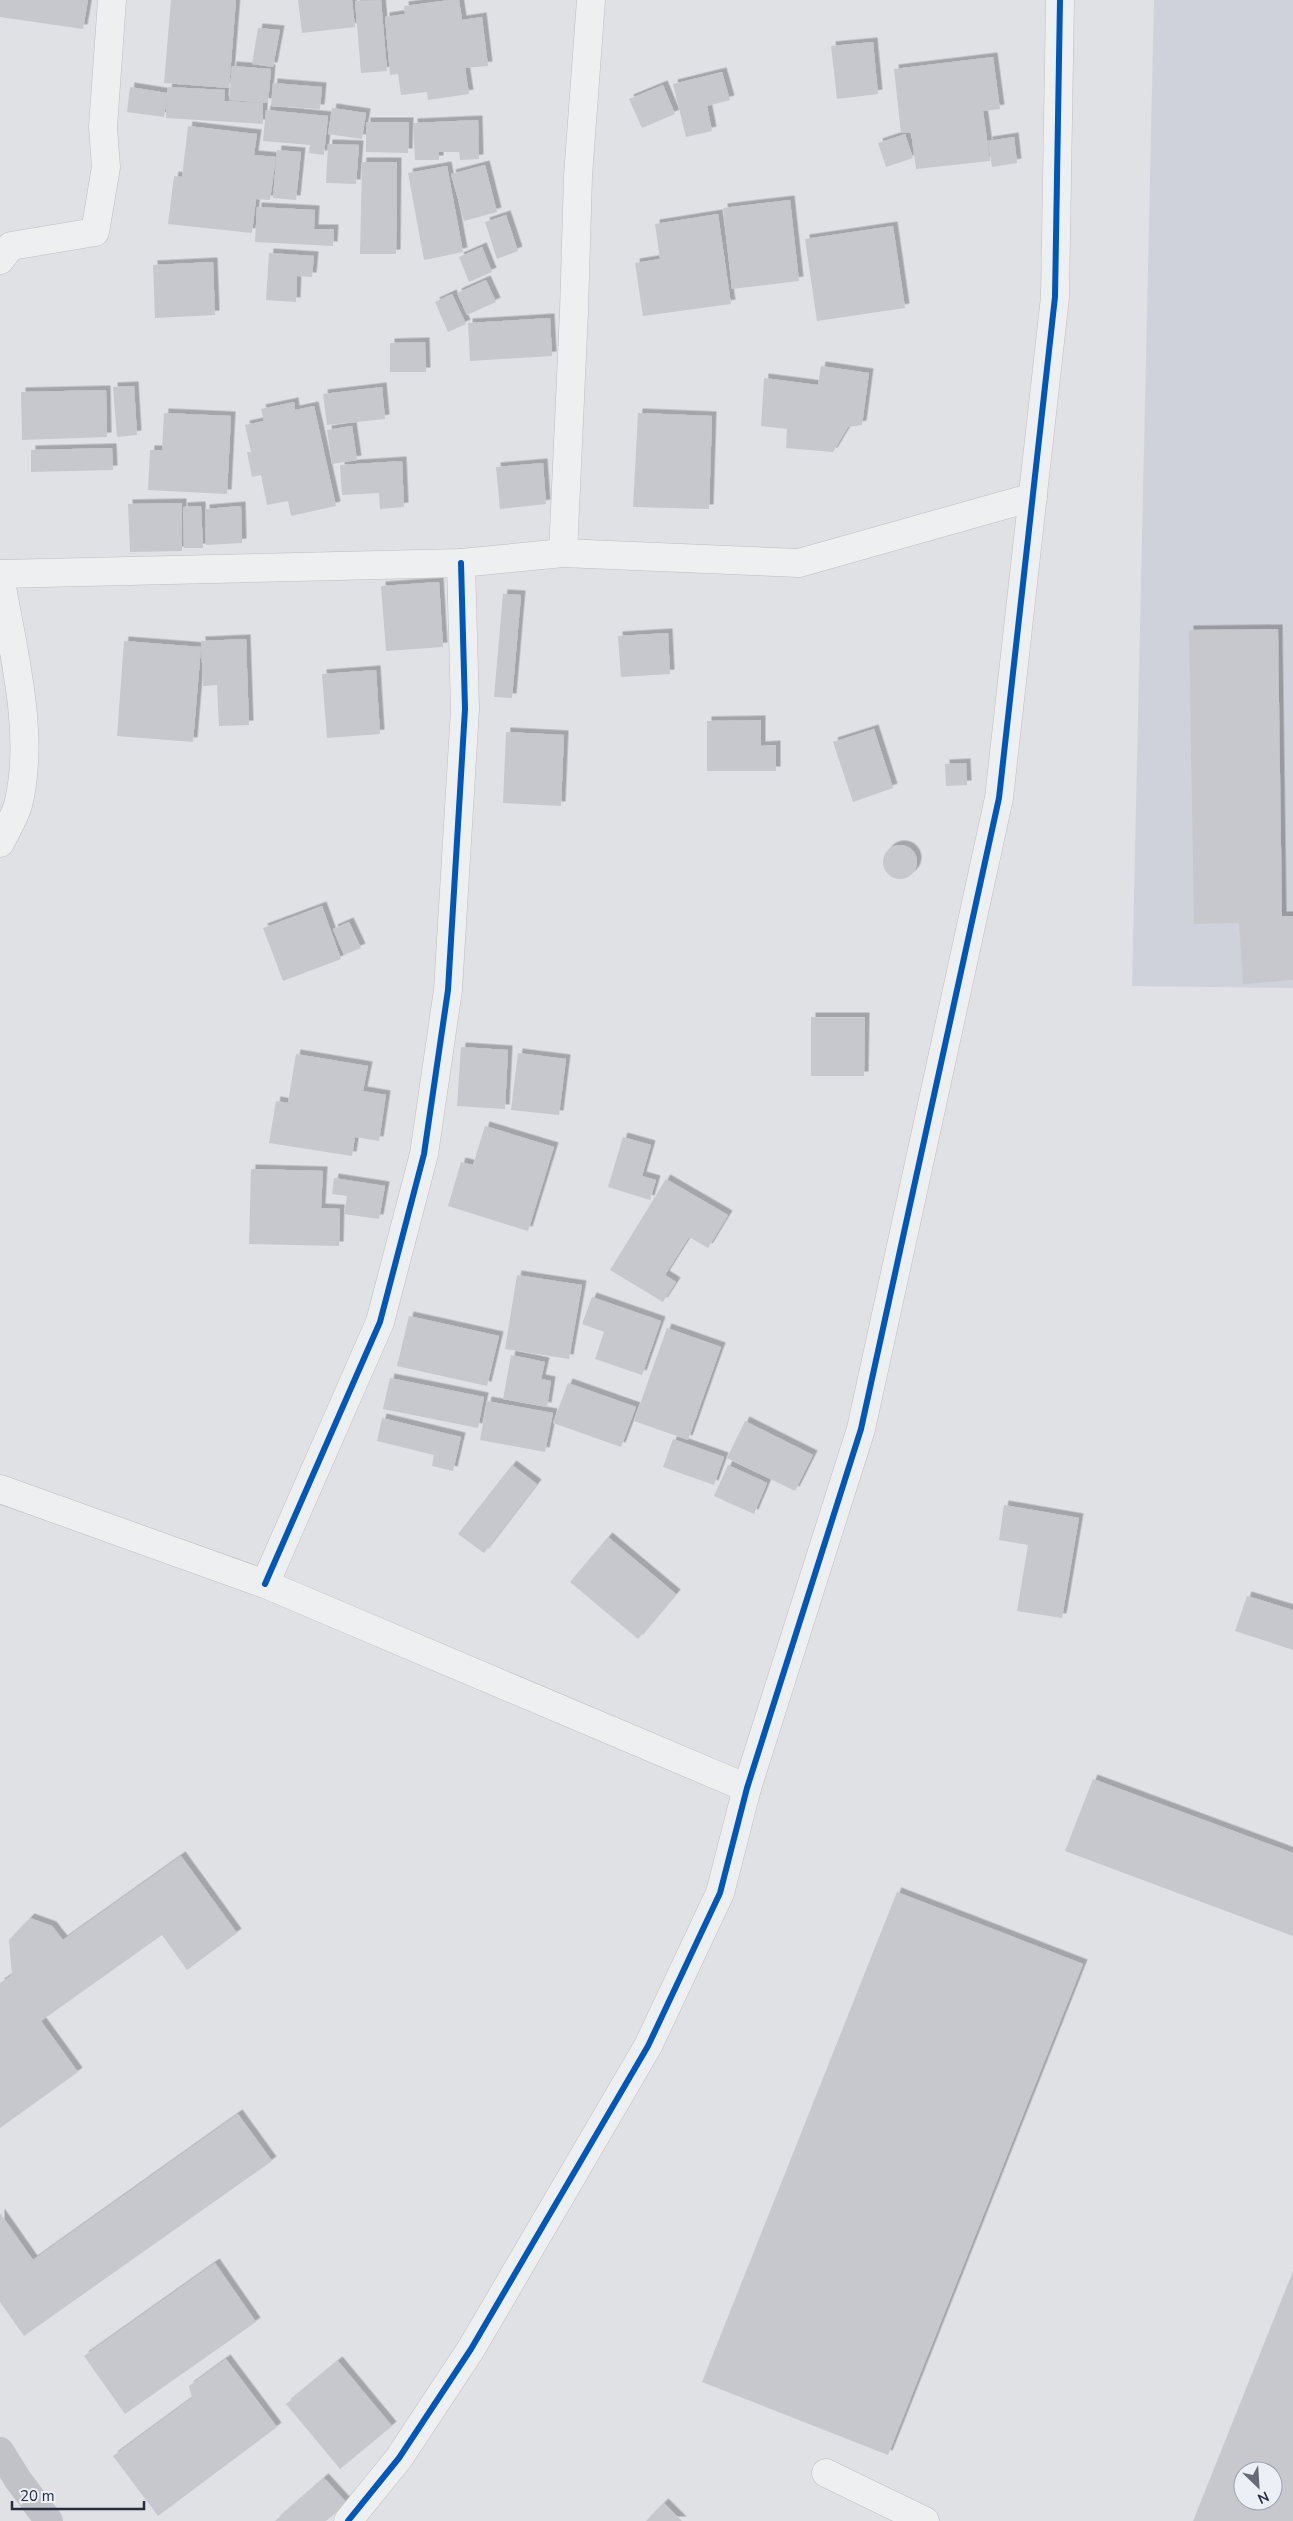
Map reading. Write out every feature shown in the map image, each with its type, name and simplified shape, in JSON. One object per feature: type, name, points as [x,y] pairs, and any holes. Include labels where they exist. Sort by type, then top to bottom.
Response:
[{"type":"main road","points":[[0,2451],[18,2480],[50,2521]]},
{"type":"street","points":[[0,260],[12,246],[95,232],[106,167],[103,127],[112,0]]},
{"type":"street","points":[[563,553],[578,176],[591,0]]},
{"type":"street","points":[[348,2521],[399,2458],[471,2349],[648,2046],[720,1893],[747,1788],[861,1429],[998,798],[1055,297],[1060,0]]},
{"type":"street","points":[[0,843],[18,806],[23,768],[22,714],[0,575],[461,563],[563,553],[799,563],[1032,497]]},
{"type":"street","points":[[265,1584],[380,1322],[424,1154],[448,990],[465,709],[461,563]]},
{"type":"street","points":[[0,1489],[265,1584],[747,1788]]},
{"type":"street","points":[[826,2473],[925,2521]]},
{"type":"shaded area","points":[[1154,0],[1293,0],[1293,988],[1132,986]]},
{"type":"building","points":[[0,0],[88,0],[83,29],[0,17]]},
{"type":"building","points":[[171,0],[236,0],[229,88],[164,83]]},
{"type":"building","points":[[298,0],[352,0],[355,27],[302,33]]},
{"type":"building","points":[[381,0],[387,71],[361,73],[355,1]]},
{"type":"building","points":[[459,0],[462,20],[482,17],[488,66],[465,68],[469,94],[428,100],[427,92],[401,95],[398,74],[390,75],[385,17],[405,14],[404,6]]},
{"type":"building","points":[[258,28],[280,30],[273,67],[252,64]]},
{"type":"building","points":[[873,42],[878,94],[837,99],[831,46]]},
{"type":"building","points":[[993,57],[1000,109],[983,111],[990,161],[916,169],[911,132],[901,133],[894,69]]},
{"type":"building","points":[[232,66],[271,69],[268,103],[229,100]]},
{"type":"building","points":[[722,72],[730,100],[707,106],[712,131],[686,137],[673,84]]},
{"type":"building","points":[[273,83],[322,87],[320,109],[271,106]]},
{"type":"building","points":[[663,85],[675,114],[642,128],[629,99]]},
{"type":"building","points":[[130,87],[167,93],[168,87],[225,90],[224,101],[263,103],[263,124],[166,118],[167,97],[164,117],[127,112]]},
{"type":"building","points":[[332,108],[366,113],[362,139],[328,134]]},
{"type":"building","points":[[266,110],[328,116],[324,155],[309,153],[310,145],[263,141]]},
{"type":"building","points":[[478,120],[479,159],[460,160],[459,152],[439,152],[439,160],[415,160],[413,123]]},
{"type":"building","points":[[366,122],[409,122],[408,153],[366,152]]},
{"type":"building","points":[[188,126],[257,134],[254,155],[276,157],[270,200],[256,199],[252,233],[168,224],[174,176],[182,177]]},
{"type":"building","points":[[905,134],[913,158],[886,167],[878,143]]},
{"type":"building","points":[[1014,137],[1017,163],[992,167],[988,141]]},
{"type":"building","points":[[328,144],[359,145],[356,184],[326,183]]},
{"type":"building","points":[[277,150],[301,152],[296,200],[273,198]]},
{"type":"building","points":[[362,162],[397,162],[396,254],[360,254]]},
{"type":"building","points":[[485,165],[497,212],[464,221],[451,174]]},
{"type":"building","points":[[447,166],[463,252],[424,260],[408,173]]},
{"type":"building","points":[[790,200],[799,281],[732,289],[723,208]]},
{"type":"building","points":[[257,207],[315,210],[314,229],[334,229],[333,246],[255,242]]},
{"type":"building","points":[[718,214],[731,304],[643,316],[635,263],[660,259],[655,224]]},
{"type":"building","points":[[506,215],[518,251],[497,259],[485,222]]},
{"type":"building","points":[[893,226],[905,308],[817,321],[805,239]]},
{"type":"building","points":[[482,247],[492,272],[469,282],[459,257]]},
{"type":"building","points":[[269,253],[314,256],[312,277],[297,276],[296,302],[266,300]]},
{"type":"building","points":[[213,262],[215,315],[155,318],[153,265]]},
{"type":"building","points":[[486,280],[496,302],[467,315],[457,293]]},
{"type":"building","points":[[452,294],[466,324],[448,332],[435,302]]},
{"type":"building","points":[[550,318],[552,356],[470,361],[468,323]]},
{"type":"building","points":[[425,342],[426,372],[390,372],[390,343]]},
{"type":"building","points":[[821,366],[869,373],[862,425],[848,427],[833,452],[786,448],[787,429],[761,426],[764,378],[818,385]]},
{"type":"building","points":[[134,386],[137,435],[117,437],[113,387]]},
{"type":"building","points":[[382,387],[385,419],[327,425],[323,394]]},
{"type":"building","points":[[106,390],[107,437],[22,440],[21,392]]},
{"type":"building","points":[[294,402],[295,410],[314,406],[336,506],[291,516],[288,501],[267,505],[261,475],[252,477],[247,452],[251,452],[245,425],[264,421],[261,409]]},
{"type":"building","points":[[164,413],[231,416],[227,494],[148,490],[150,450],[162,450]]},
{"type":"building","points":[[638,413],[712,416],[709,509],[633,507]]},
{"type":"building","points":[[352,426],[357,460],[332,464],[327,430]]},
{"type":"building","points":[[112,448],[113,470],[31,472],[31,450]]},
{"type":"building","points":[[402,461],[404,507],[380,509],[379,493],[342,495],[340,465]]},
{"type":"building","points":[[543,463],[546,504],[500,509],[496,467]]},
{"type":"building","points":[[182,503],[182,551],[130,552],[128,504]]},
{"type":"building","points":[[201,506],[203,548],[184,548],[183,507]]},
{"type":"building","points":[[241,506],[242,543],[206,545],[205,509]]},
{"type":"building","points":[[439,582],[443,647],[386,651],[381,586]]},
{"type":"building","points":[[503,594],[521,595],[512,698],[494,697]]},
{"type":"building","points":[[1278,629],[1282,916],[1293,916],[1293,980],[1243,984],[1239,923],[1194,924],[1189,630]]},
{"type":"building","points":[[668,633],[670,674],[621,677],[618,636]]},
{"type":"building","points":[[246,639],[249,725],[219,726],[217,685],[203,686],[201,641]]},
{"type":"building","points":[[124,641],[201,647],[193,742],[117,736]]},
{"type":"building","points":[[376,670],[380,734],[327,738],[322,674]]},
{"type":"building","points":[[761,720],[761,746],[776,745],[776,771],[707,771],[707,721]]},
{"type":"building","points":[[874,729],[893,788],[853,802],[833,742]]},
{"type":"building","points":[[506,732],[564,735],[561,806],[503,803]]},
{"type":"building","points":[[966,763],[967,785],[946,786],[945,764]]},
{"type":"building","points":[[900,845],[912,850],[917,862],[912,874],[900,879],[888,874],[883,862],[888,850]]},
{"type":"building","points":[[322,906],[341,959],[283,981],[263,928]]},
{"type":"building","points":[[349,922],[361,948],[344,955],[333,929]]},
{"type":"building","points":[[811,1017],[865,1017],[864,1076],[811,1076]]},
{"type":"building","points":[[461,1047],[508,1050],[505,1109],[457,1106]]},
{"type":"building","points":[[518,1053],[566,1059],[559,1115],[511,1110]]},
{"type":"building","points":[[296,1054],[368,1066],[363,1091],[386,1095],[379,1141],[355,1137],[352,1156],[269,1143],[276,1101],[288,1103]]},
{"type":"building","points":[[485,1126],[554,1147],[528,1231],[448,1206],[461,1162],[473,1165]]},
{"type":"building","points":[[623,1137],[651,1145],[642,1176],[656,1180],[650,1200],[608,1187]]},
{"type":"building","points":[[251,1169],[323,1171],[321,1208],[340,1209],[339,1246],[249,1244]]},
{"type":"building","points":[[334,1178],[385,1186],[379,1219],[344,1214],[347,1196],[332,1194]]},
{"type":"building","points":[[666,1179],[728,1215],[708,1248],[689,1237],[665,1275],[676,1282],[663,1302],[610,1270]]},
{"type":"building","points":[[517,1275],[582,1285],[569,1359],[505,1349]]},
{"type":"building","points":[[592,1297],[661,1321],[642,1375],[595,1359],[604,1332],[582,1324]]},
{"type":"building","points":[[409,1316],[499,1336],[487,1386],[397,1366]]},
{"type":"building","points":[[667,1328],[721,1347],[688,1440],[634,1421]]},
{"type":"building","points":[[511,1355],[545,1362],[541,1379],[551,1381],[547,1407],[503,1399]]},
{"type":"building","points":[[390,1378],[484,1397],[478,1428],[383,1409]]},
{"type":"building","points":[[568,1383],[636,1407],[621,1447],[553,1423]]},
{"type":"building","points":[[487,1401],[553,1413],[545,1452],[480,1440]]},
{"type":"building","points":[[382,1418],[461,1437],[453,1471],[432,1466],[434,1455],[377,1441]]},
{"type":"building","points":[[745,1421],[813,1455],[795,1491],[727,1458]]},
{"type":"building","points":[[673,1439],[724,1457],[714,1485],[663,1467]]},
{"type":"building","points":[[512,1465],[537,1484],[484,1553],[458,1534]]},
{"type":"building","points":[[728,1465],[767,1483],[754,1514],[714,1496]]},
{"type":"building","points":[[1004,1505],[1079,1518],[1062,1618],[1017,1611],[1028,1545],[999,1540]]},
{"type":"building","points":[[608,1537],[676,1594],[638,1639],[570,1582]]},
{"type":"building","points":[[1247,1596],[1293,1610],[1293,1650],[1235,1631]]},
{"type":"building","points":[[1093,1779],[1293,1853],[1293,1936],[1065,1851]]},
{"type":"building","points":[[181,1856],[237,1933],[187,1970],[162,1935],[41,2021],[78,2072],[0,2128],[0,1983],[12,1975],[9,1940],[30,1918],[52,1926],[63,1940]]},
{"type":"building","points":[[897,1892],[1083,1964],[888,2455],[702,2382]]},
{"type":"building","points":[[238,2114],[272,2161],[24,2336],[0,2302],[0,2213],[33,2260]]},
{"type":"building","points":[[215,2263],[256,2322],[125,2414],[84,2356]]},
{"type":"building","points":[[1293,2271],[1293,2521],[1193,2521]]},
{"type":"building","points":[[226,2359],[277,2427],[158,2516],[113,2456],[192,2398],[189,2386]]},
{"type":"building","points":[[338,2361],[392,2426],[340,2469],[286,2404]]},
{"type":"building","points":[[324,2478],[347,2503],[326,2521],[275,2521]]},
{"type":"building","points":[[664,2503],[682,2521],[646,2521]]},
{"type":"cycle path","points":[[348,2521],[399,2458],[471,2349],[648,2046],[720,1893],[747,1788],[861,1429],[999,798],[1055,297],[1060,0]]},
{"type":"cycle path","points":[[265,1584],[380,1322],[424,1154],[448,990],[465,709],[461,563]]}]
